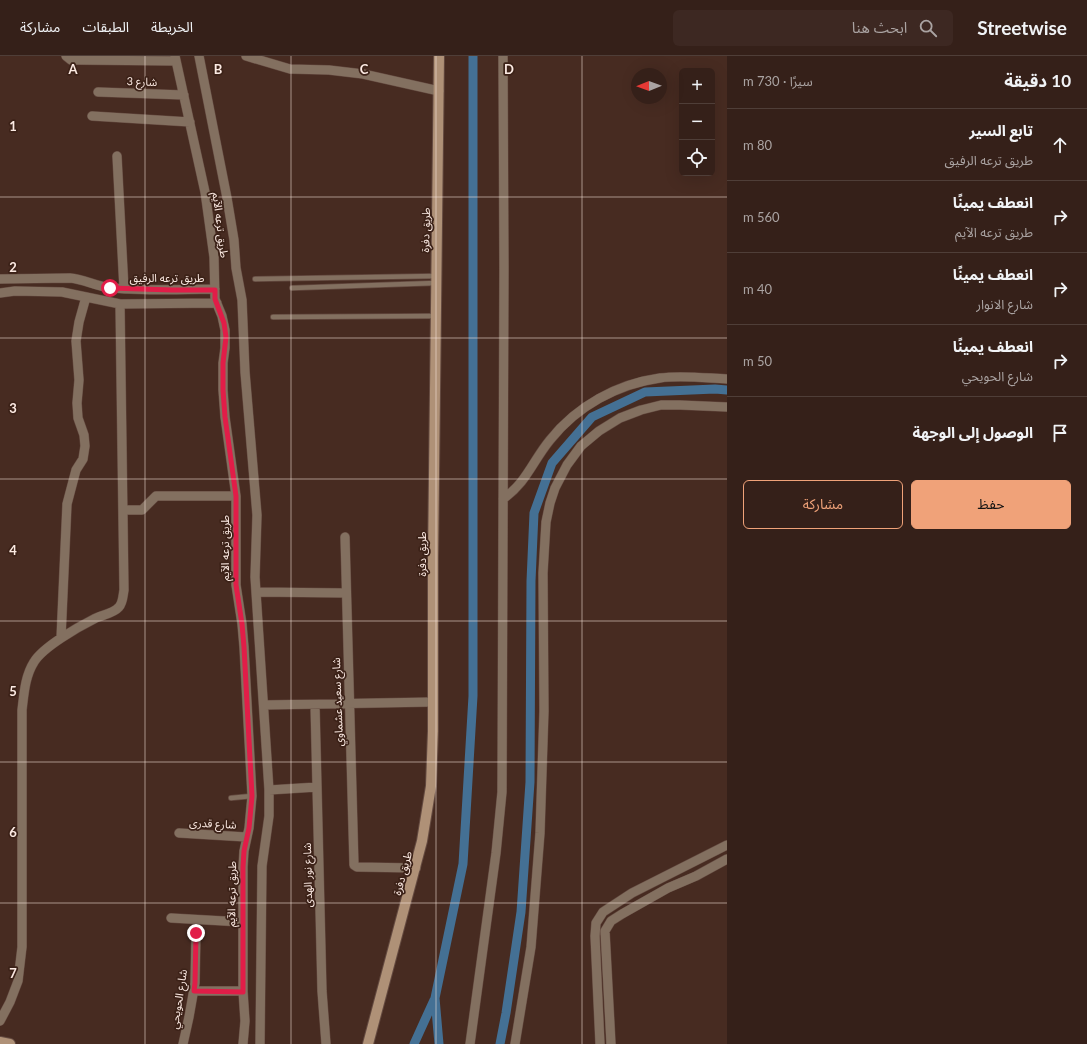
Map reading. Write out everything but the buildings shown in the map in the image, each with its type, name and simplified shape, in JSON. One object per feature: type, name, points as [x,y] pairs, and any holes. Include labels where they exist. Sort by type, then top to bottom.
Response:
[{"type":"main road","name":"طريق دفرة","points":[[368,1044],[416,868],[428,814],[431,786],[439,56]]},
{"type":"main road","points":[[0,1042],[10,1044]]},
{"type":"street","points":[[66,56],[71,60],[176,58]]},
{"type":"street","name":"طريق ترعه الآيم","points":[[199,56],[227,198],[234,240],[236,268],[242,300],[244,372],[257,515],[255,577],[270,816],[262,866],[260,1044]]},
{"type":"street","points":[[246,56],[290,69],[329,70],[363,74],[439,91]]},
{"type":"street","points":[[470,1044],[488,920],[501,812],[504,276],[503,56]]},
{"type":"street","name":"طريق ترعه الآيم","points":[[176,58],[205,192],[214,257],[216,303],[224,323],[226,337],[223,363],[223,390],[225,417],[236,496],[236,585],[242,620],[252,796],[243,867],[242,922],[245,1021],[243,1044]]},
{"type":"street","name":"شارع 3","points":[[98,92],[184,95]]},
{"type":"street","points":[[92,116],[190,122]]},
{"type":"street","points":[[118,156],[124,289]]},
{"type":"street","name":"طريق ترعه الرفيق","points":[[0,279],[74,278],[110,288],[215,290]]},
{"type":"street","points":[[0,293],[62,292],[120,304],[216,303]]},
{"type":"street","points":[[61,638],[67,504],[76,470],[83,459],[85,446],[84,434],[78,418],[77,403],[79,380],[76,341],[79,322],[86,297]]},
{"type":"street","points":[[0,1021],[10,1002],[18,981],[22,947],[22,710],[25,685],[34,661],[48,647],[94,618],[119,607],[123,600],[124,510],[120,304]]},
{"type":"street","points":[[503,499],[519,486],[543,449],[563,425],[585,407],[599,398],[628,386],[660,378],[727,379]]},
{"type":"street","points":[[515,1044],[531,947],[540,833],[544,704],[543,573],[546,522],[550,503],[555,488],[567,465],[581,446],[599,431],[620,418],[641,410],[661,405],[727,407]]},
{"type":"street","points":[[124,510],[142,510],[156,496],[236,496]]},
{"type":"street","name":"شارع سعيد عشماوي","points":[[345,537],[355,866],[416,868]]},
{"type":"street","points":[[256,592],[346,592]]},
{"type":"street","points":[[264,705],[433,702]]},
{"type":"street","name":"شارع نور الهدى","points":[[315,704],[322,991],[326,1044]]},
{"type":"street","points":[[269,790],[317,787]]},
{"type":"street","name":"شارع قدرى","points":[[178,833],[246,837]]},
{"type":"street","points":[[600,1044],[594,936],[598,918],[603,912],[632,893],[727,845]]},
{"type":"street","points":[[611,1044],[605,931],[611,921],[668,888],[696,876],[727,859]]},
{"type":"street","points":[[171,918],[242,922]]},
{"type":"street","name":"شارع الحويحي","points":[[182,1044],[194,991],[196,933]]},
{"type":"street","points":[[194,991],[243,992]]},
{"type":"street","points":[[245,1021],[261,1021]]},
{"type":"lane","points":[[255,278],[437,280]]},
{"type":"lane","points":[[292,288],[437,280]]},
{"type":"lane","points":[[273,317],[436,316]]},
{"type":"lane","points":[[231,798],[252,796]]},
{"type":"waterway","points":[[439,1044],[435,998],[463,864],[473,696],[473,56]]},
{"type":"waterway","points":[[500,1044],[521,912],[530,782],[531,581],[534,513],[552,463],[592,417],[645,392],[715,389],[727,390]]},
{"type":"waterway","points":[[414,1044],[434,1000]]},
{"type":"route","points":[[110,288],[215,290],[214,295],[222,316],[226,337],[223,363],[223,390],[225,417],[236,496],[236,590],[242,624],[246,669],[252,796],[243,867],[243,992],[194,991],[196,933]]}]
